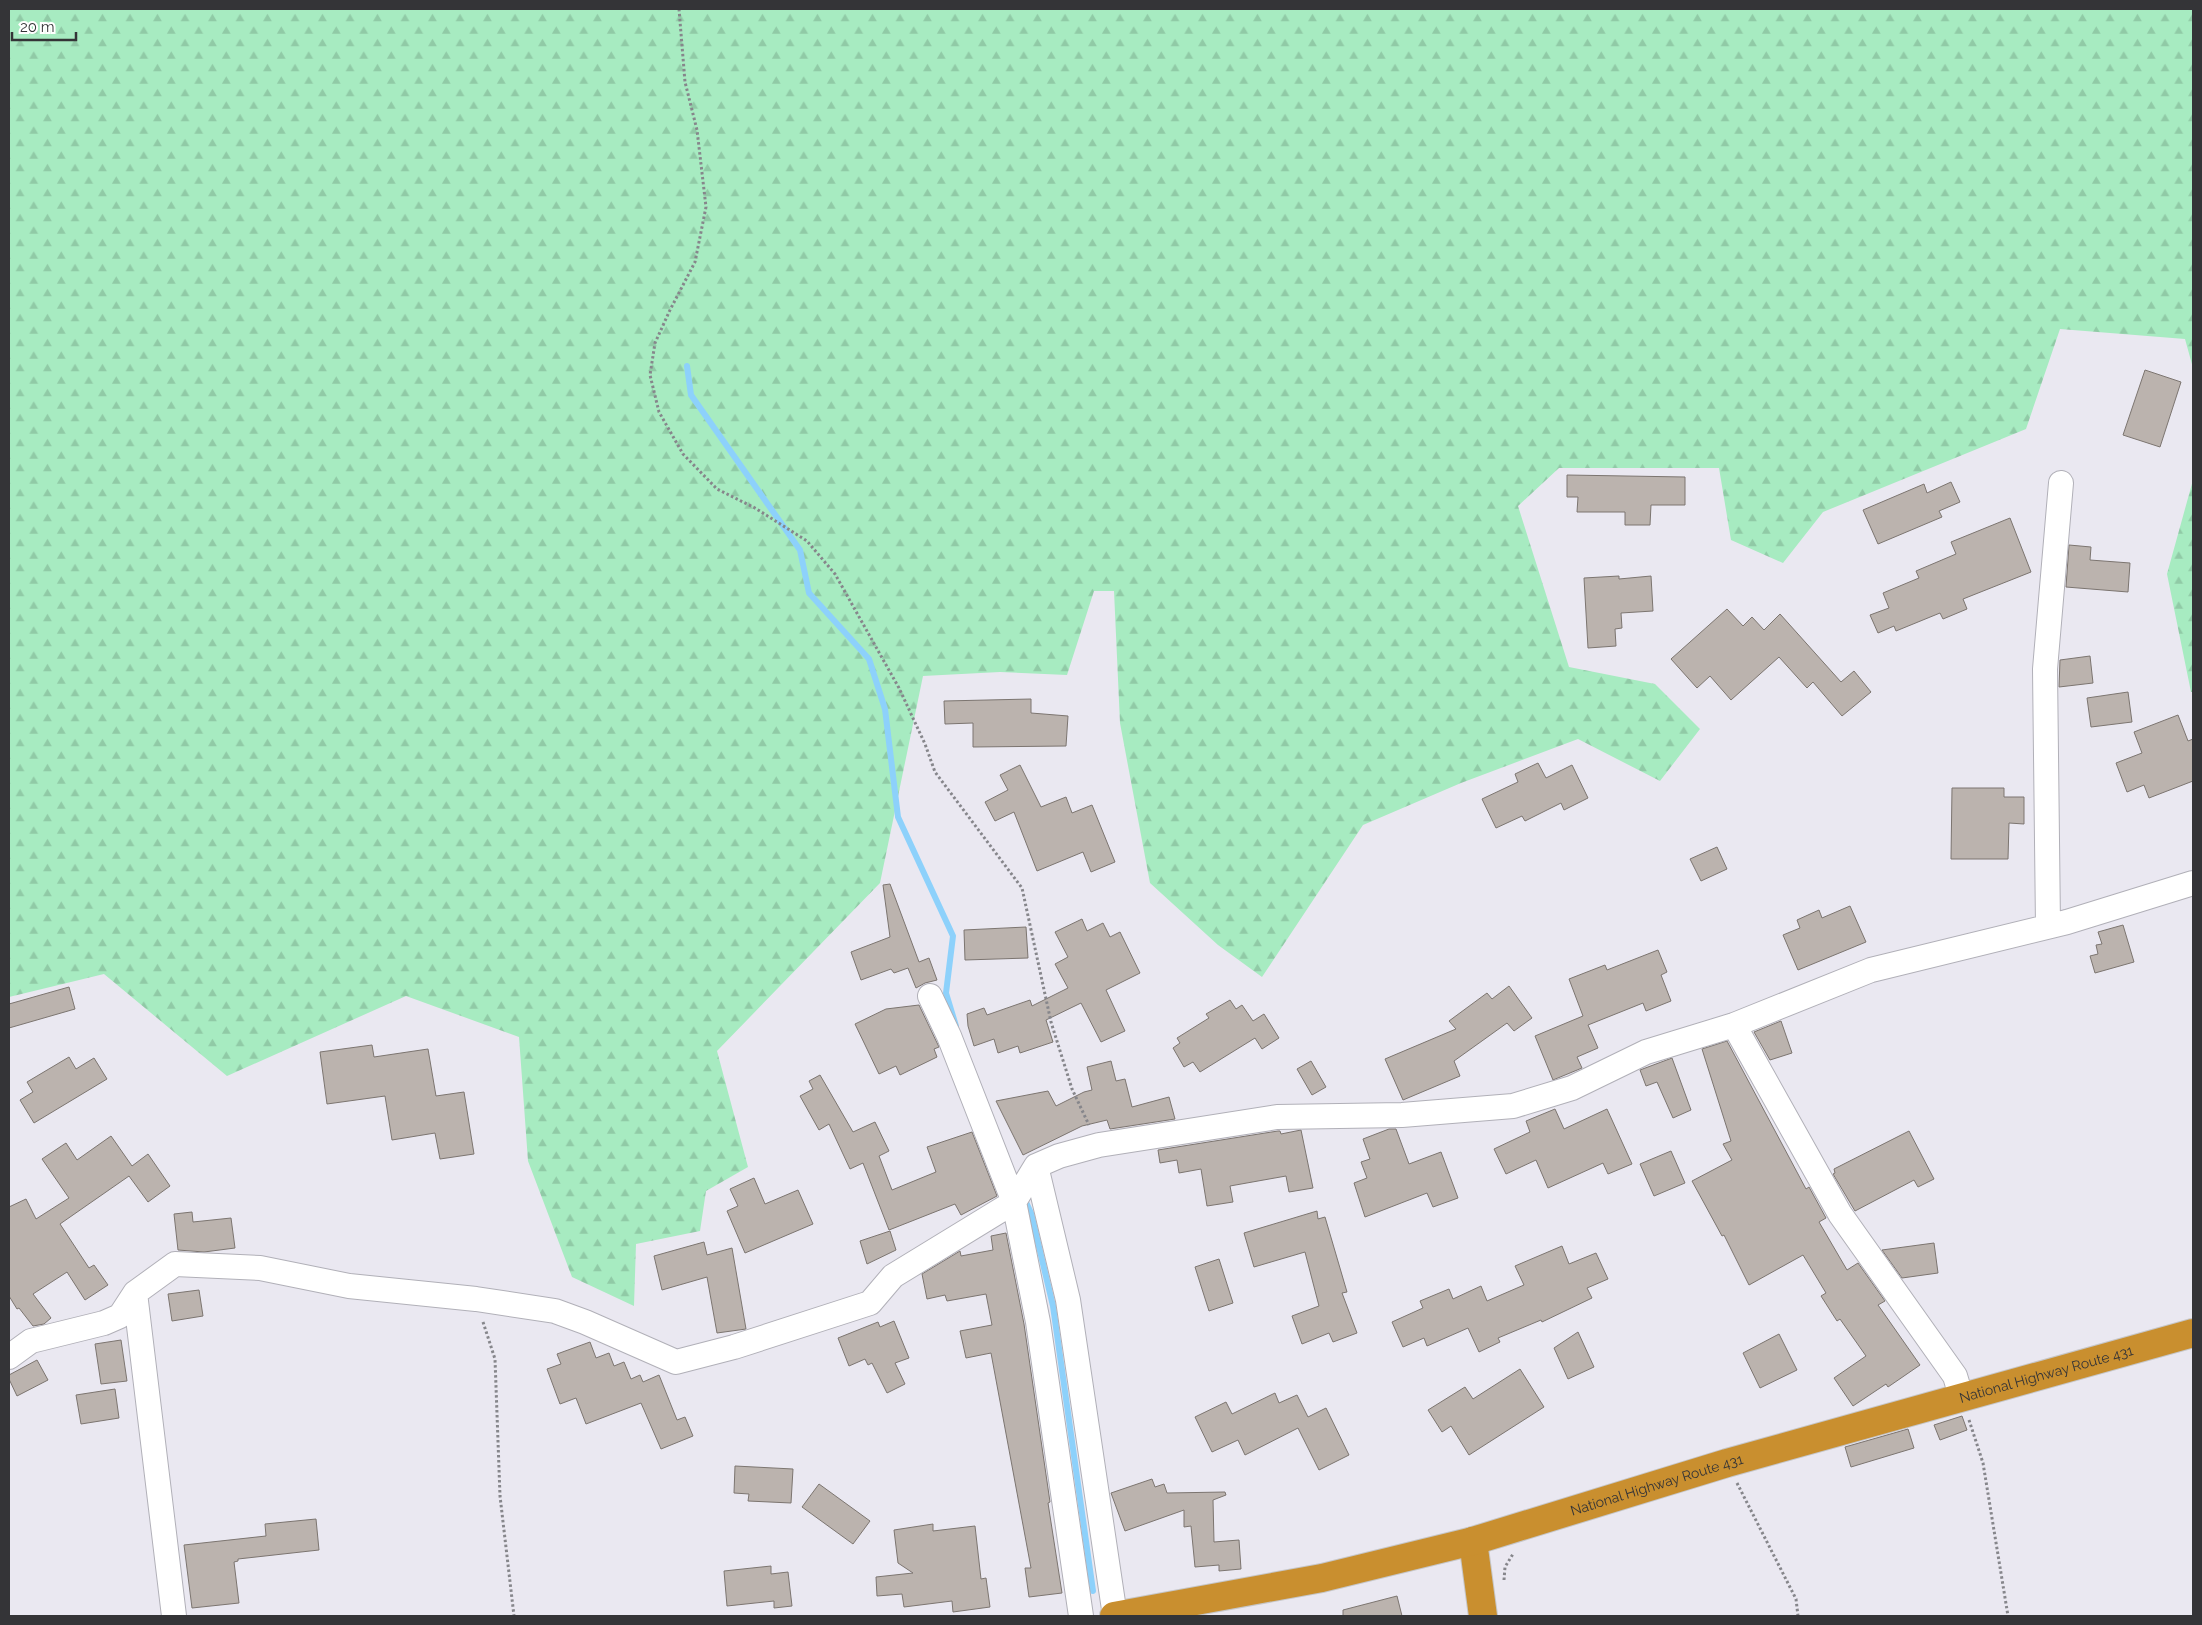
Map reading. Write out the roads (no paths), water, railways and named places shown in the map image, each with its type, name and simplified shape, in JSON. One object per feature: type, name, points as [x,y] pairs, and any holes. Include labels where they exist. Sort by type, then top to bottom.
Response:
[{"type":"highway","name":"National Highway Route 431","points":[[1114,1616],[1322,1578],[1473,1541],[1727,1463],[2193,1332]]},
{"type":"highway","points":[[1473,1541],[1483,1616]]},
{"type":"street","points":[[2048,926],[2045,669],[2061,483]]},
{"type":"street","points":[[9,1357],[31,1341],[104,1323],[120,1316],[135,1293],[175,1264],[260,1268],[349,1286],[476,1299],[555,1311],[585,1322],[676,1362],[734,1347],[870,1303],[892,1276],[1014,1202],[1036,1166],[1059,1156],[1099,1145],[1277,1117],[1402,1115],[1513,1106],[1572,1088],[1646,1052],[1734,1025],[1871,970],[2067,922],[2193,883]]},
{"type":"street","points":[[930,996],[948,1036],[1014,1202],[1038,1322],[1081,1616]]},
{"type":"street","points":[[1734,1025],[1840,1214],[1955,1376],[1961,1396]]},
{"type":"street","points":[[1036,1166],[1068,1300],[1114,1616]]},
{"type":"street","points":[[135,1293],[174,1616]]},
{"type":"waterway","points":[[687,366],[691,395],[800,550],[809,593],[869,659],[885,709],[898,817],[953,936],[946,993],[956,1026]]},
{"type":"waterway","points":[[1024,1198],[1031,1213],[1053,1306],[1093,1591]]}]
